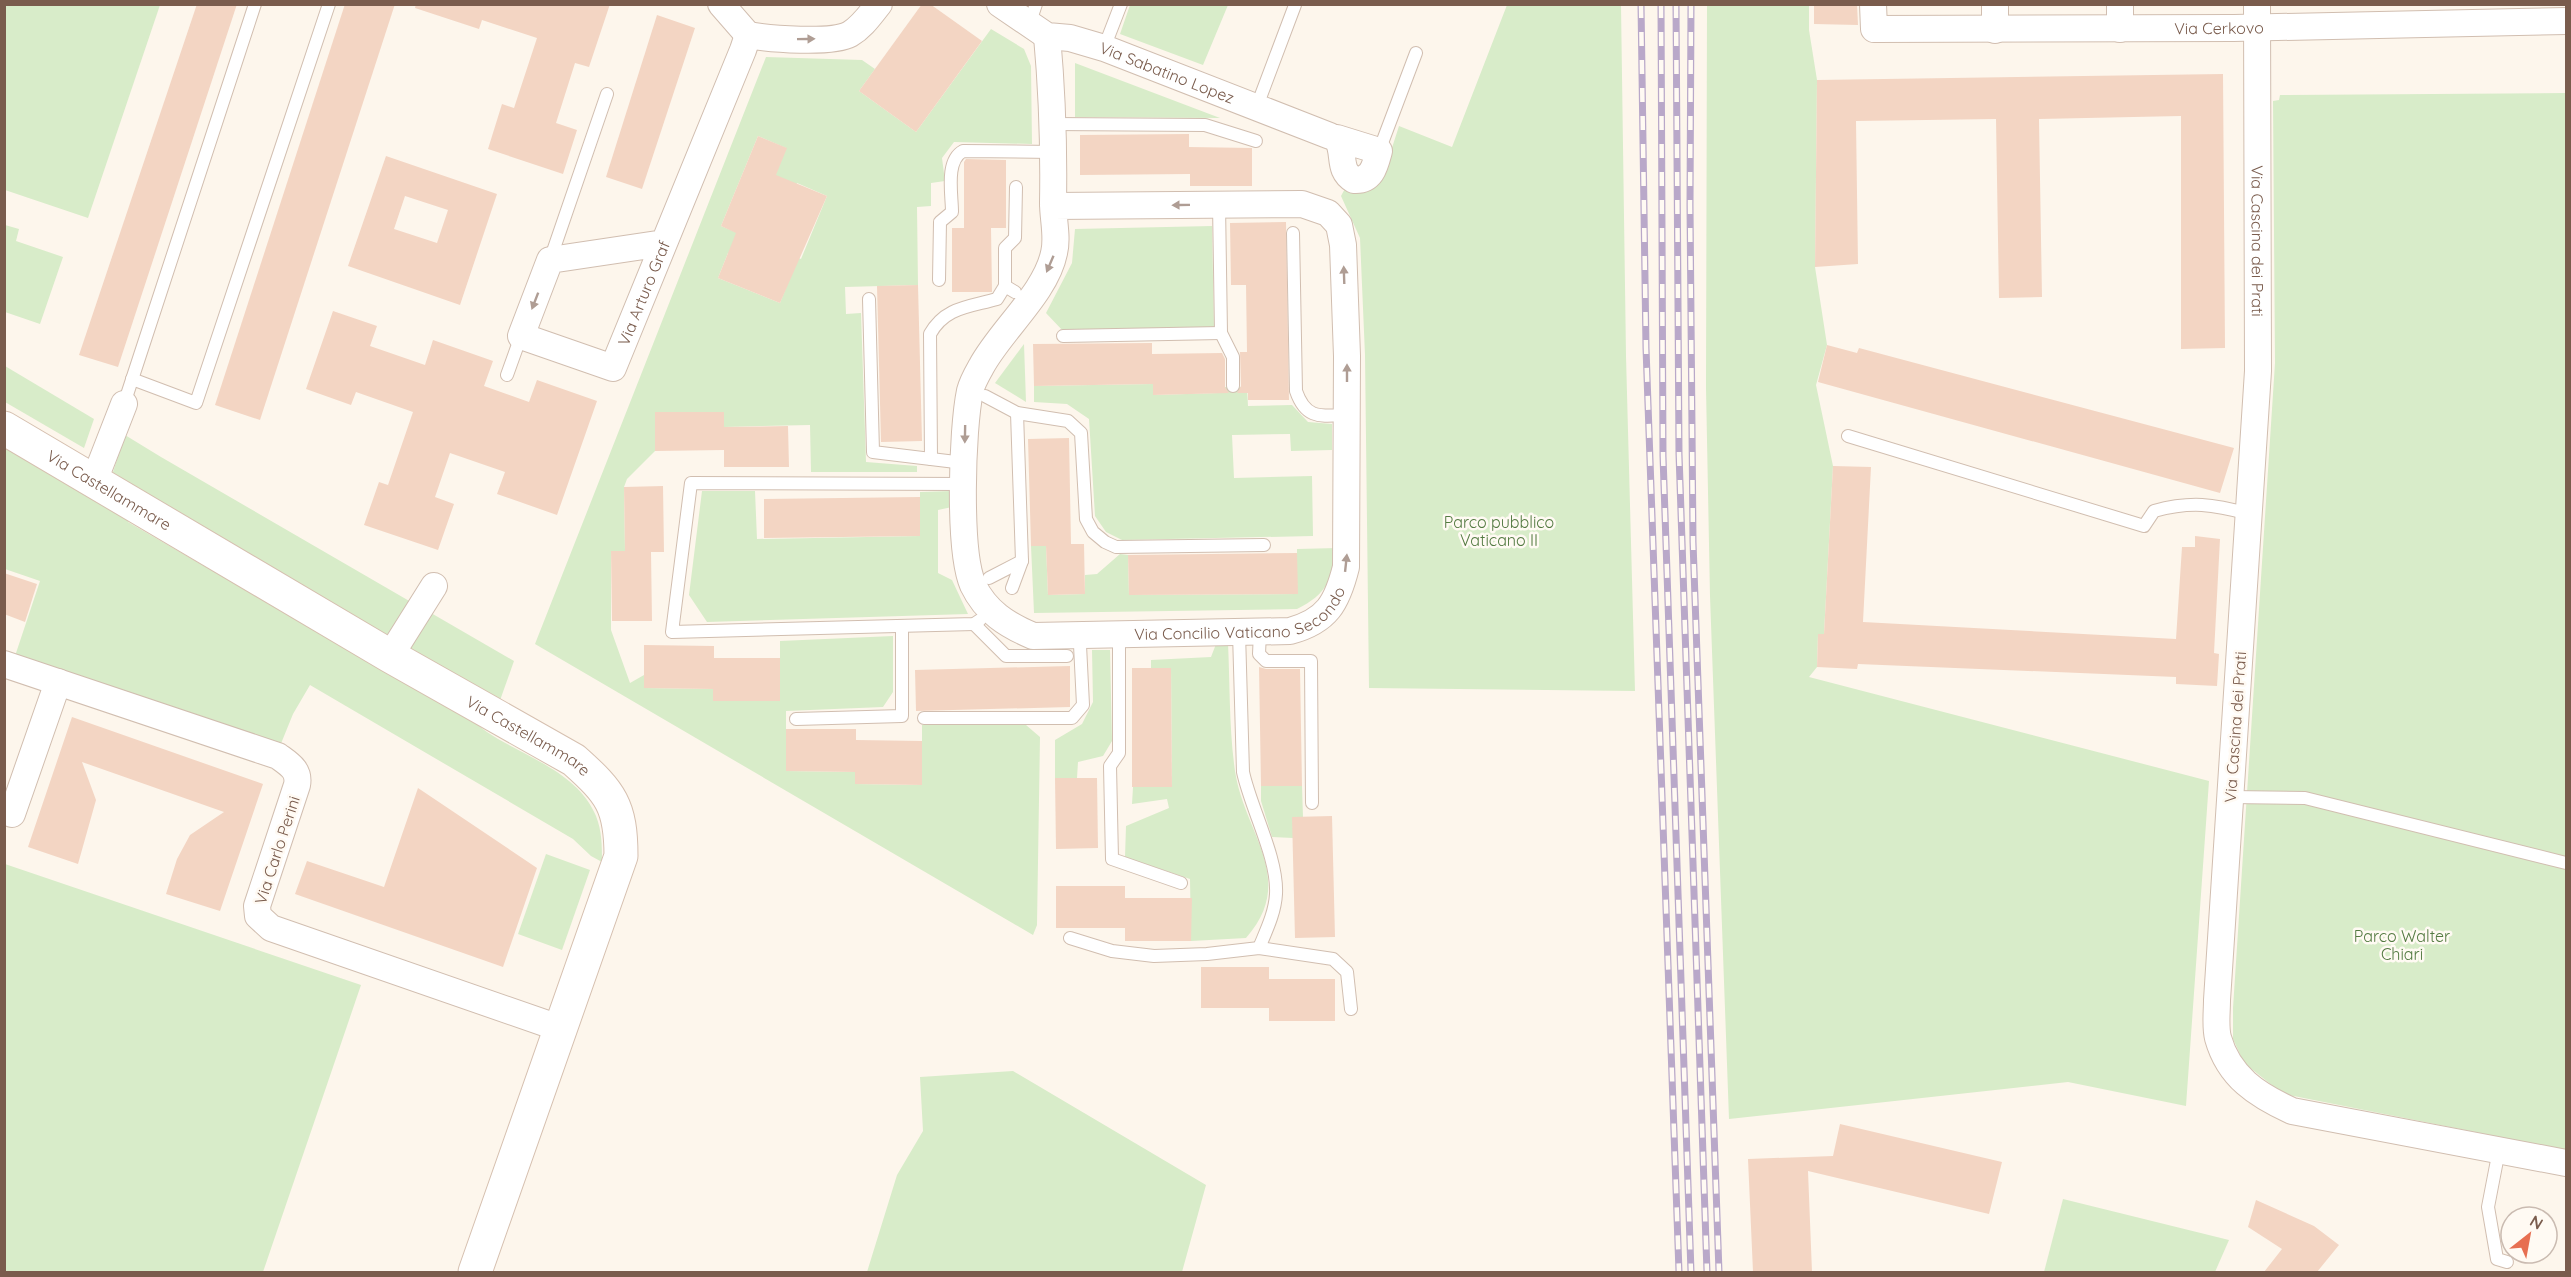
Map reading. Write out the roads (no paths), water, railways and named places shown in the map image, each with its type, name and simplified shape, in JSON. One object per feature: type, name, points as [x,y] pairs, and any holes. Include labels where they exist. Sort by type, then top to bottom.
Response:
[{"type":"street","points":[[721,4],[748,35],[772,40],[843,37],[860,27],[879,4]]},
{"type":"street","name":"Via Sabatino Lopez","points":[[1000,4],[1070,38],[1104,48],[1333,137],[1379,151]]},
{"type":"street","points":[[1995,4],[1995,30]]},
{"type":"street","name":"Via Cerkovo","points":[[1874,17],[1995,30],[2120,17],[2522,13],[2566,21]]},
{"type":"street","name":"Via Cascina dei Prati","points":[[2257,16],[2258,371],[2217,1000],[2217,1037],[2240,1079],[2262,1098],[2292,1111],[2566,1163]]},
{"type":"street","name":"Via Concilio Vaticano Secondo","points":[[1038,22],[1052,124],[1053,152],[1053,206],[1054,253],[1044,278],[982,364],[970,388],[965,420],[964,474],[967,566],[971,579],[991,612],[1010,626],[1034,636],[1290,632],[1311,626],[1327,612],[1339,593],[1346,567],[1347,415],[1343,245],[1339,225],[1328,213],[1302,204],[1053,206]]},
{"type":"street","points":[[664,243],[748,35]]},
{"type":"street","points":[[1333,137],[1342,147],[1344,173],[1354,180],[1366,178],[1372,173],[1379,151]]},
{"type":"street","name":"Via Arturo Graf","points":[[550,260],[664,243]]},
{"type":"street","name":"Via Arturo Graf","points":[[521,336],[613,368],[664,243]]},
{"type":"street","points":[[521,336],[550,260]]},
{"type":"street","points":[[94,480],[124,404]]},
{"type":"street","name":"Via Castellammare","points":[[4,428],[390,656],[574,760],[598,782],[613,801],[621,826],[621,856],[475,1272]]},
{"type":"street","points":[[390,656],[434,585]]},
{"type":"street","name":"Via Carlo Perini","points":[[4,664],[278,756],[296,770],[297,785],[257,906],[258,916],[271,928],[562,1029]]},
{"type":"street","points":[[12,814],[58,682]]},
{"type":"lane","points":[[124,404],[255,4]]},
{"type":"lane","points":[[132,379],[196,403],[328,4]]},
{"type":"lane","points":[[1104,48],[1120,4]]},
{"type":"lane","points":[[1257,106],[1295,5]]},
{"type":"lane","points":[[1379,151],[1416,54]]},
{"type":"lane","points":[[550,260],[607,94]]},
{"type":"lane","points":[[1052,124],[1205,125],[1256,141]]},
{"type":"lane","points":[[939,280],[940,222],[952,212],[952,163],[957,154],[963,151],[1053,152]]},
{"type":"lane","points":[[931,459],[930,334],[937,322],[945,315],[997,299],[1010,289],[1005,248],[1015,238],[1016,187]]},
{"type":"lane","points":[[1219,204],[1221,333],[1233,357],[1233,386]]},
{"type":"lane","points":[[1293,233],[1296,391],[1300,404],[1308,412],[1319,416],[1347,415]]},
{"type":"lane","points":[[869,299],[873,452],[931,459],[964,474]]},
{"type":"lane","points":[[1063,336],[1221,333]]},
{"type":"lane","points":[[507,375],[521,336]]},
{"type":"lane","points":[[985,396],[1017,413],[1068,421],[1081,433],[1086,519],[1093,532],[1105,542],[1116,547],[1264,545]]},
{"type":"lane","points":[[1012,588],[1022,561],[1017,413]]},
{"type":"lane","points":[[1848,436],[2144,526],[2154,511],[2180,504],[2213,504],[2249,514]]},
{"type":"lane","points":[[964,474],[691,483],[672,632],[977,622],[1006,656],[1067,656]]},
{"type":"lane","points":[[989,578],[1022,561]]},
{"type":"lane","points":[[796,719],[902,716],[902,626]]},
{"type":"lane","points":[[1250,632],[1259,654],[1266,661],[1311,661],[1312,803]]},
{"type":"lane","points":[[1250,632],[1242,772],[1274,868],[1276,895],[1270,923],[1259,948]]},
{"type":"lane","points":[[924,718],[1072,718],[1083,705],[1080,645]]},
{"type":"lane","points":[[1119,645],[1119,753],[1110,766],[1112,859],[1181,883]]},
{"type":"lane","points":[[2231,797],[2305,798],[2566,863]]},
{"type":"lane","points":[[1070,938],[1112,951],[1154,956],[1207,954],[1259,948],[1333,959],[1347,972],[1351,1009]]},
{"type":"lane","points":[[2499,1150],[2488,1207],[2497,1259],[2499,1260]]},
{"type":"railway","points":[[1641,4],[1646,348],[1679,1272]]},
{"type":"railway","points":[[1661,4],[1663,456],[1691,1272]]},
{"type":"railway","points":[[1676,4],[1679,454],[1707,1272]]},
{"type":"railway","points":[[1691,4],[1693,542],[1719,1272]]},
{"type":"park label","name":"Parco pubblico Vaticano II","points":[[1499,531]]},
{"type":"park label","name":"Parco Walter Chiari","points":[[2402,945]]}]
